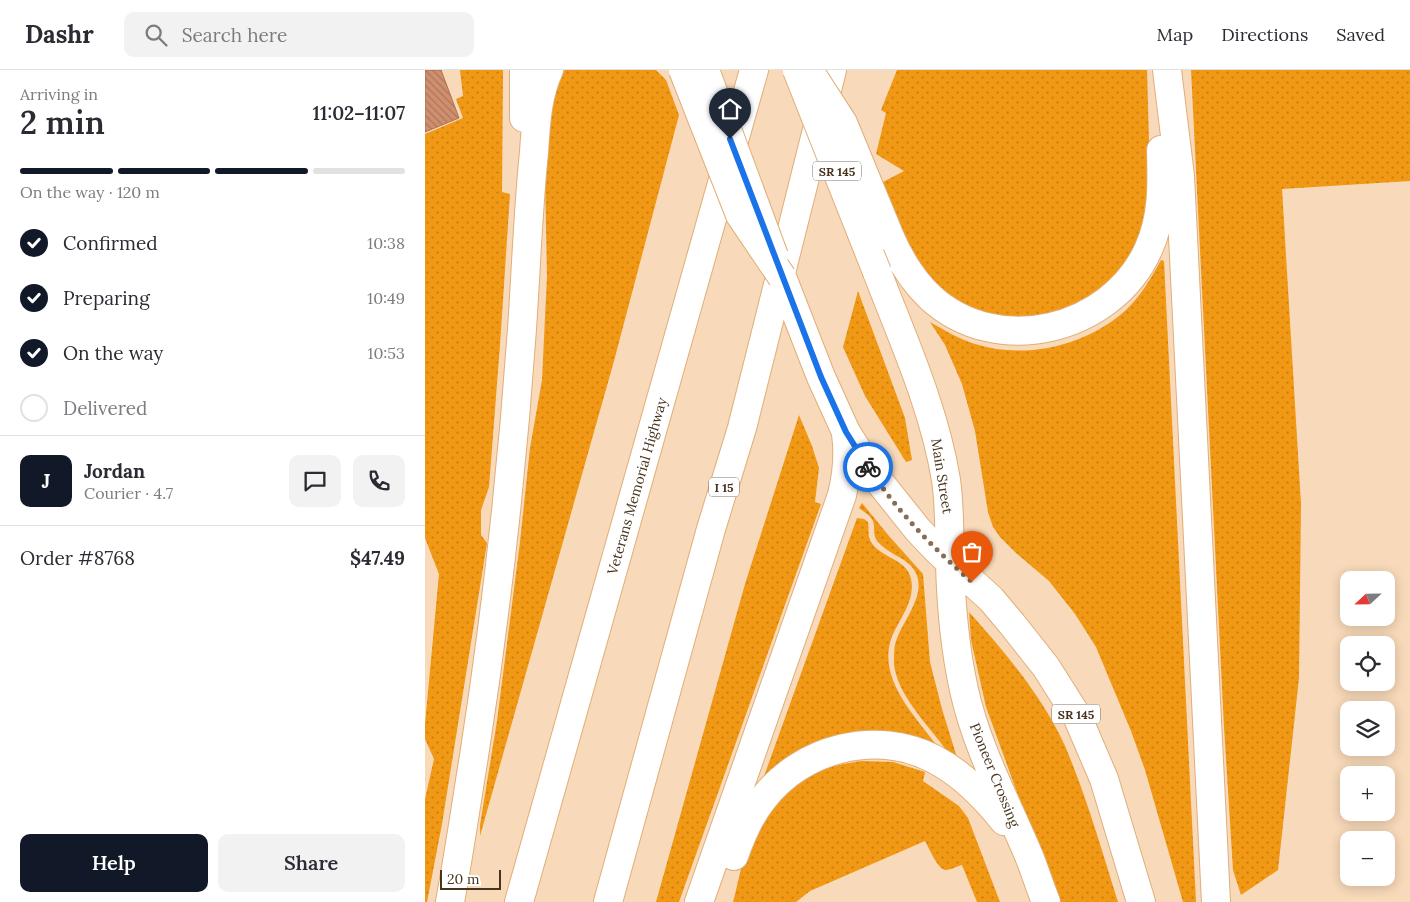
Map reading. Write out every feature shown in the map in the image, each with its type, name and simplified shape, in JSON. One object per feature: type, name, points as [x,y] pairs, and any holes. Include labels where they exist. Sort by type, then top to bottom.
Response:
[{"type":"main road","points":[[524,70],[528,226]]},
{"type":"main road","points":[[450,902],[481,709],[503,542],[522,329],[528,226],[539,99],[549,70]]},
{"type":"main road","points":[[683,70],[740,215],[782,276]]},
{"type":"main road","name":"SR 145","points":[[705,70],[821,377],[846,432],[887,494],[918,530],[991,599],[1012,624],[1046,667],[1077,716],[1104,779],[1141,902]]},
{"type":"main road","name":"Veterans Memorial Highway","points":[[519,902],[754,70]]},
{"type":"main road","name":"Main Street","points":[[797,70],[877,272],[934,426],[947,489],[950,562]]},
{"type":"main road","points":[[808,70],[843,123],[900,258],[908,272],[931,298],[961,318],[1001,330],[1021,331],[1042,330],[1062,325],[1092,312],[1119,292],[1144,258],[1155,235],[1161,200],[1160,70]]},
{"type":"main road","name":"I 15","points":[[608,902],[711,529],[742,428],[832,70]]},
{"type":"main road","points":[[1167,70],[1180,176],[1215,902]]},
{"type":"main road","points":[[699,902],[842,495],[847,477],[848,462],[846,432]]},
{"type":"main road","name":"Pioneer Crossing","points":[[950,562],[956,644],[973,722],[990,769],[1029,857],[1046,902]]},
{"type":"main road","points":[[717,902],[742,833],[763,798],[792,771],[809,759],[847,747],[867,745],[899,747],[933,758],[950,768],[984,798],[1000,816],[1016,836],[1029,857]]},
{"type":"shaded area","points":[[460,70],[503,70],[502,192],[510,194],[489,487],[481,510],[481,535],[487,543],[442,824],[427,902],[425,902],[425,799],[434,759],[425,739],[425,724],[439,574],[425,538],[425,134],[463,118],[456,99],[463,96]]},
{"type":"shaded area","points":[[565,70],[656,70],[666,80],[679,115],[614,361],[480,836],[480,825],[497,721],[530,448],[542,380],[547,276],[545,178],[547,124],[554,89]]},
{"type":"shaded area","points":[[897,70],[1147,70],[1151,214],[1129,272],[1050,325],[954,310],[914,262],[881,183],[904,171],[876,154],[886,113],[881,110]]},
{"type":"shaded area","points":[[1191,70],[1410,70],[1410,181],[1282,189],[1301,504],[1299,678],[1278,870],[1241,895],[1233,870],[1224,727]]},
{"type":"shaded area","points":[[1161,260],[1164,261],[1196,902],[1183,902],[1145,770],[1096,647],[1075,614],[1049,581],[1016,553],[993,527],[988,512],[975,431],[962,384],[945,345],[930,322],[963,340],[994,349],[1035,350],[1074,341],[1093,333],[1126,310],[1141,293]]},
{"type":"shaded area","points":[[858,291],[905,418],[912,460],[906,462],[865,396],[843,347]]},
{"type":"shaded area","points":[[799,415],[819,468],[815,502],[821,504],[679,902],[656,902],[745,584]]},
{"type":"shaded area","points":[[862,503],[923,574],[930,662],[959,764],[947,757],[947,751],[907,699],[896,676],[894,664],[895,645],[913,606],[919,586],[912,567],[878,542],[875,536],[873,521],[869,515],[859,508]]},
{"type":"shaded area","points":[[857,518],[868,522],[869,537],[872,544],[904,566],[911,579],[910,598],[890,645],[889,661],[898,692],[938,747],[902,741],[763,779]]},
{"type":"shaded area","points":[[969,612],[1022,676],[1056,728],[1080,784],[1118,902],[1057,902],[986,707],[971,640]]},
{"type":"shaded area","points":[[861,761],[893,762],[925,772],[923,781],[959,806],[968,818],[1000,902],[977,902],[962,865],[948,870],[943,869],[937,863],[925,841],[810,891],[796,902],[733,902],[748,846],[754,833],[771,808],[792,787],[817,772]]},
{"type":"building","points":[[425,70],[441,70],[459,118],[425,132]]},
{"type":"way so far","points":[[868,467],[887,494],[918,530],[937,551],[972,582]]},
{"type":"route","points":[[730,139],[821,377],[846,432],[868,467]]}]
